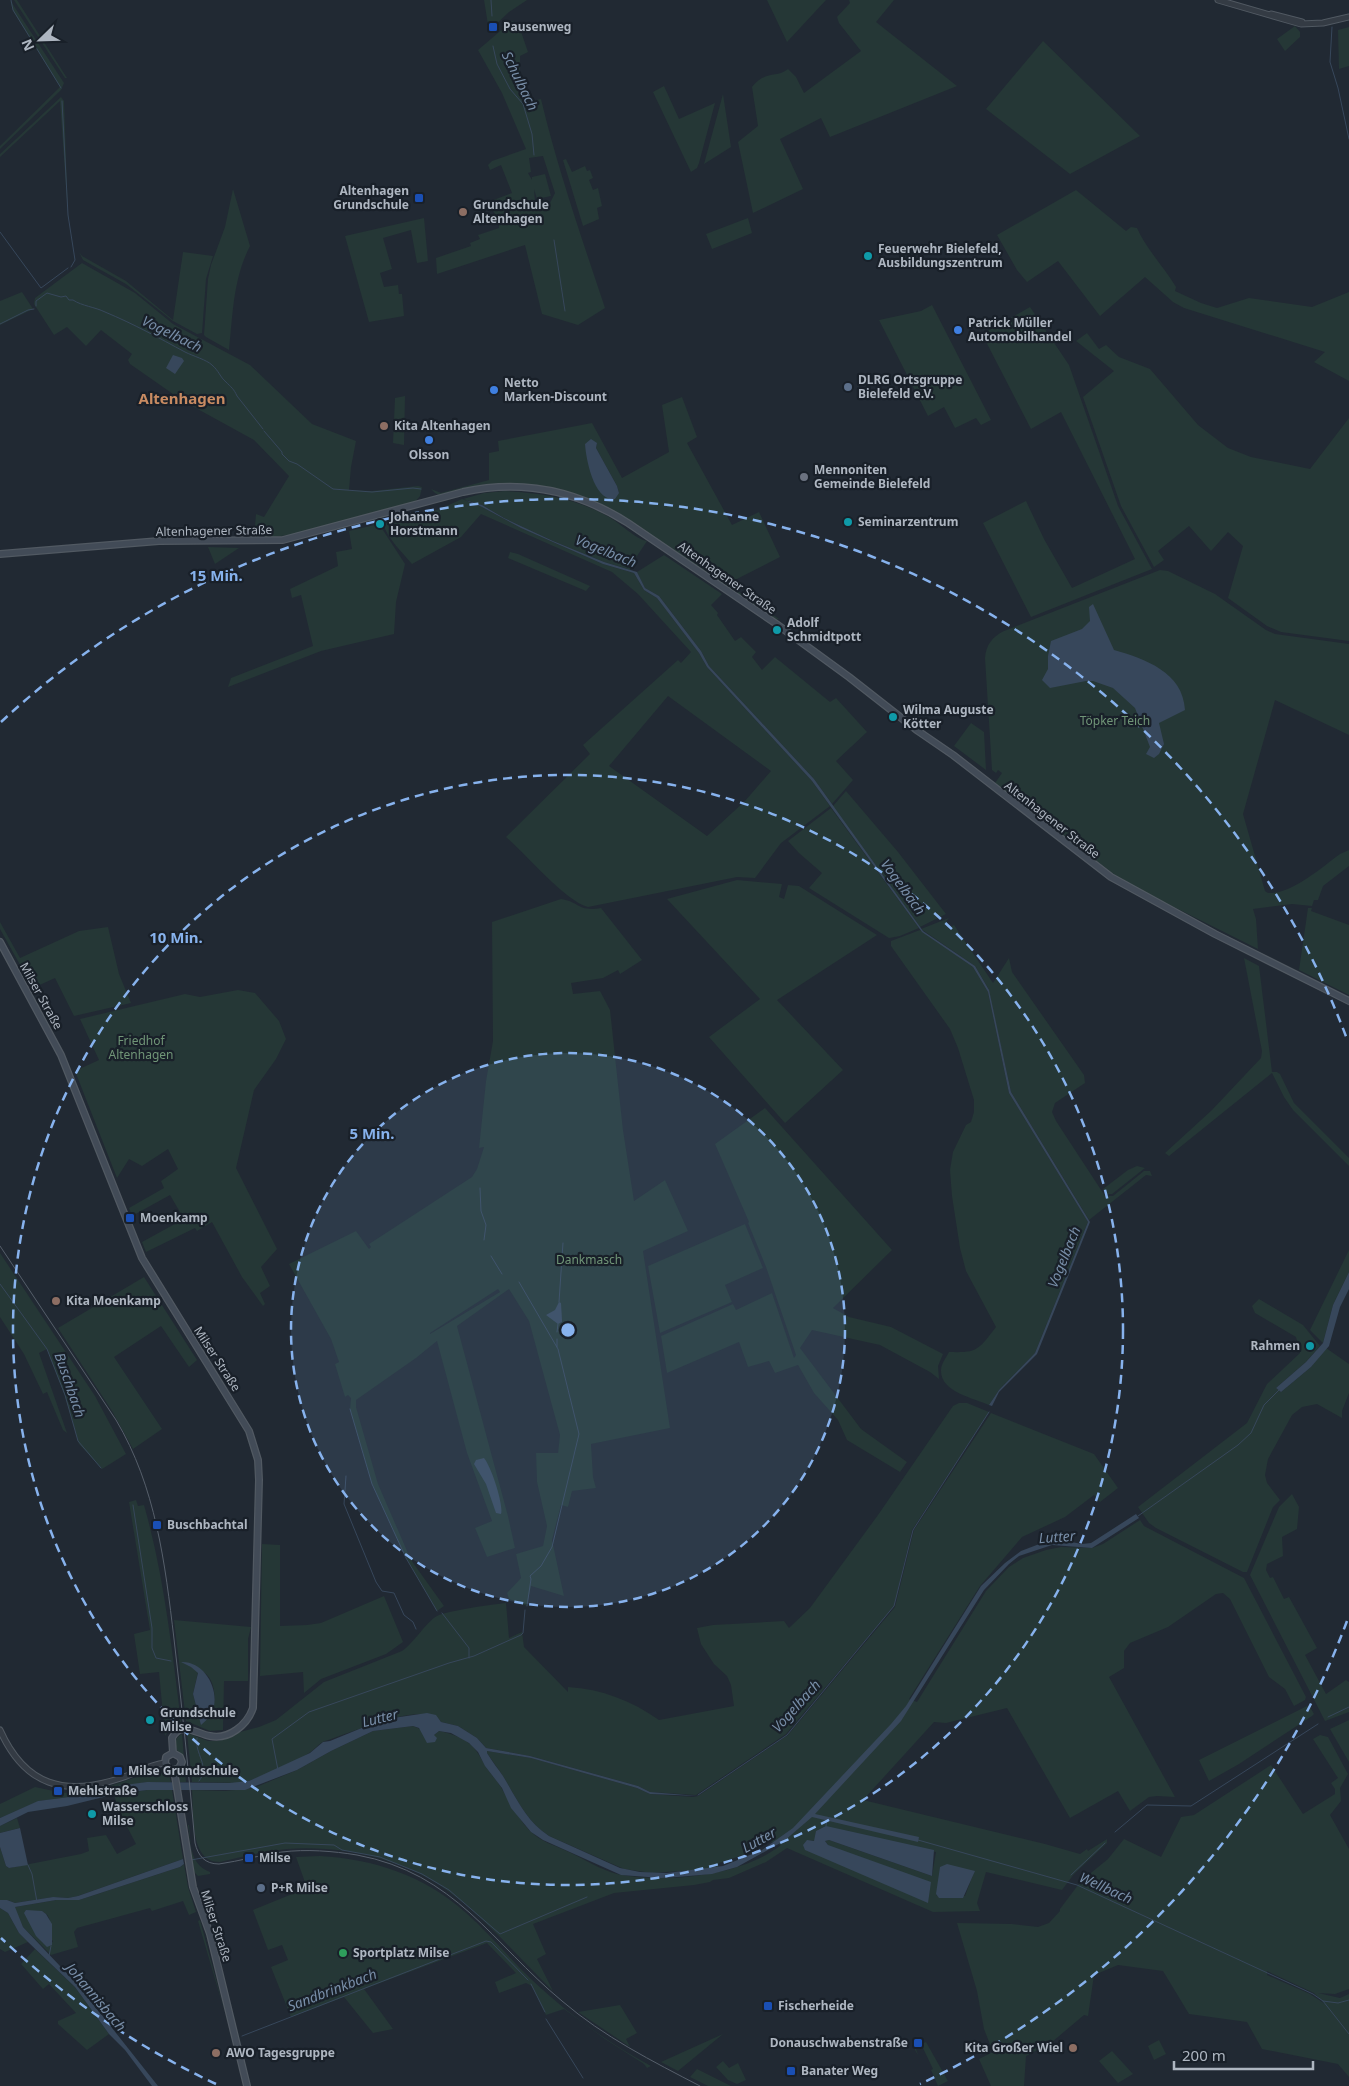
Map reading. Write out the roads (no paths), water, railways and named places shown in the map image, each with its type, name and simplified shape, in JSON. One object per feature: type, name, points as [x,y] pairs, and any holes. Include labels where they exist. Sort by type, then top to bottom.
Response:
[{"type":"main road","name":"Altenhagener Straße","points":[[0,554],[159,541],[283,540],[463,492],[493,487],[537,488],[578,498],[604,508],[628,522],[775,623],[953,755],[1074,850],[1122,884],[1349,1001]]},
{"type":"main road","name":"Milser Straße","points":[[0,942],[58,1047],[142,1258],[166,1300],[242,1417],[256,1450],[259,1480],[253,1708],[244,1725],[224,1736],[210,1736],[185,1728],[178,1730],[172,1738],[173,1753]]},
{"type":"main road","points":[[173,1753],[180,1757],[182,1762],[174,1773],[165,1763],[166,1757],[173,1753]]},
{"type":"main road","name":"Milser Straße","points":[[174,1773],[195,1894],[213,1945],[247,2086]]},
{"type":"street","points":[[1218,0],[1265,13],[1277,14],[1309,24],[1349,17]]},
{"type":"street","points":[[0,1730],[11,1752],[25,1769],[36,1778],[54,1785],[77,1787],[99,1784],[152,1765],[165,1763]]},
{"type":"water","points":[[173,355],[182,358],[184,361],[175,374],[166,368]]},
{"type":"water","points":[[591,439],[597,443],[596,448],[617,486],[619,493],[615,499],[608,498],[602,494],[592,478],[585,444]]},
{"type":"water","points":[[465,500],[482,505],[504,518],[553,541],[604,562],[637,572],[645,588],[659,596],[701,651],[709,666],[814,779],[923,931],[975,966],[989,990],[1011,1092],[1090,1222],[1037,1354],[999,1392],[992,1406],[989,1405],[999,1390],[1035,1353],[1088,1222],[1009,1093],[988,992],[973,967],[922,932],[812,781],[707,667],[699,653],[657,598],[644,590],[634,573],[603,564],[521,528]]},
{"type":"water","points":[[1093,604],[1114,650],[1138,658],[1160,669],[1170,677],[1183,697],[1185,710],[1159,723],[1164,744],[1159,754],[1154,758],[1146,754],[1150,747],[1135,708],[1113,688],[1093,681],[1086,681],[1050,688],[1042,680],[1048,669],[1051,641],[1082,629],[1090,621],[1089,607]]},
{"type":"water","points":[[1349,1272],[1349,1289],[1340,1307],[1329,1346],[1311,1367],[1281,1392],[1276,1388],[1306,1362],[1323,1343],[1333,1305]]},
{"type":"water","points":[[559,1302],[561,1303],[562,1322],[558,1324],[546,1315],[555,1310]]},
{"type":"water","points":[[484,1458],[496,1486],[501,1503],[501,1514],[496,1513],[486,1484],[474,1464],[476,1460]]},
{"type":"water","points":[[1136,1514],[1139,1518],[1092,1548],[1052,1545],[1019,1556],[1009,1564],[984,1590],[901,1721],[815,1814],[919,1837],[918,1842],[812,1817],[784,1841],[737,1867],[712,1874],[677,1877],[661,1878],[621,1875],[543,1840],[531,1832],[511,1808],[502,1788],[485,1766],[478,1752],[469,1743],[451,1733],[439,1731],[434,1735],[437,1738],[435,1742],[427,1743],[419,1728],[413,1726],[373,1731],[297,1770],[245,1790],[147,1790],[116,1794],[67,1806],[28,1812],[0,1826],[0,1818],[38,1801],[85,1795],[117,1786],[147,1782],[229,1783],[249,1781],[310,1753],[323,1742],[393,1718],[427,1713],[436,1715],[441,1722],[458,1726],[477,1738],[486,1748],[530,1756],[638,1786],[650,1792],[698,1796],[650,1794],[637,1788],[531,1758],[487,1751],[528,1816],[534,1824],[549,1836],[620,1868],[640,1872],[667,1873],[723,1866],[762,1850],[793,1828],[891,1724],[906,1706],[981,1586],[1005,1563],[1021,1551],[1042,1543],[1066,1541],[1082,1544],[1091,1543]]},
{"type":"water","points":[[181,1662],[189,1663],[202,1670],[214,1691],[213,1709],[209,1717],[201,1725],[193,1694],[198,1673]]},
{"type":"water","points":[[826,1826],[934,1850],[932,1876],[829,1840],[825,1841],[828,1845],[931,1882],[928,1903],[805,1850],[803,1845],[807,1840],[814,1841],[816,1831]]},
{"type":"water","points":[[20,1828],[28,1865],[9,1868],[6,1866],[0,1847],[0,1833]]},
{"type":"water","points":[[183,1859],[184,1864],[180,1867],[79,1900],[56,1900],[15,1907],[23,1927],[78,1985],[158,2086],[152,2086],[125,2050],[109,2034],[75,1987],[19,1933],[8,1913],[0,1908],[0,1900],[15,1903],[53,1897],[68,1898],[78,1896]]},
{"type":"water","points":[[947,1864],[975,1871],[963,1898],[939,1898],[936,1894],[940,1867]]},
{"type":"water","points":[[26,1910],[42,1911],[46,1914],[52,1924],[52,1945],[47,1947],[36,1936],[24,1913]]},
{"type":"waterway","points":[[11,0],[13,10],[61,88]]},
{"type":"waterway","name":"Schulbach","points":[[491,0],[492,16]]},
{"type":"waterway","points":[[1332,27],[1330,62],[1338,88],[1349,139]]},
{"type":"waterway","name":"Schulbach","points":[[493,46],[497,64],[510,89],[523,104],[532,134],[534,155]]},
{"type":"waterway","points":[[62,101],[68,215],[75,260],[71,267]]},
{"type":"waterway","name":"Vogelbach","points":[[0,232],[41,288],[68,268]]},
{"type":"waterway","name":"Schulbach","points":[[554,240],[565,311]]},
{"type":"waterway","name":"Vogelbach","points":[[36,306],[36,301],[47,293],[61,297],[66,296],[69,300],[101,310],[207,361],[232,388],[263,429]]},
{"type":"waterway","points":[[0,324],[28,310],[34,309]]},
{"type":"waterway","name":"Vogelbach","points":[[264,431],[289,461],[297,464],[333,489],[372,492],[421,489]]},
{"type":"waterway","points":[[480,1188],[481,1211],[486,1225],[484,1240]]},
{"type":"waterway","points":[[559,1302],[563,1243]]},
{"type":"waterway","points":[[491,1256],[502,1274]]},
{"type":"waterway","points":[[519,1282],[558,1349],[579,1434],[552,1547],[541,1566],[530,1576],[527,1606]]},
{"type":"waterway","name":"Buschbach","points":[[0,1284],[47,1349],[65,1395],[78,1441],[101,1468]]},
{"type":"waterway","points":[[557,1332],[558,1324]]},
{"type":"waterway","points":[[557,1339],[557,1347]]},
{"type":"waterway","name":"Lutter","points":[[1138,1516],[1238,1445],[1251,1433],[1264,1405],[1279,1390]]},
{"type":"waterway","points":[[350,1409],[372,1484],[406,1558],[437,1611]]},
{"type":"waterway","name":"Vogelbach","points":[[698,1795],[787,1735],[894,1606],[913,1530],[989,1412]]},
{"type":"waterway","points":[[346,1476],[344,1504],[376,1582],[382,1591],[394,1593],[404,1615],[413,1622],[416,1629]]},
{"type":"waterway","name":"Buschbach","points":[[133,1505],[152,1628],[152,1648],[156,1658],[171,1661]]},
{"type":"waterway","points":[[278,1770],[272,1739],[309,1712],[474,1656],[521,1635],[523,1633],[525,1610]]},
{"type":"waterway","points":[[442,1613],[469,1648],[469,1658]]},
{"type":"waterway","points":[[1328,1717],[1349,1707]]},
{"type":"waterway","points":[[1115,1832],[1147,1805],[1191,1806],[1318,1724]]},
{"type":"waterway","name":"Buschbach","points":[[197,1738],[203,1765],[202,1776],[199,1781]]},
{"type":"waterway","name":"Wellbach","points":[[826,1826],[827,1819]]},
{"type":"waterway","name":"Wellbach","points":[[918,1840],[1077,1885],[1313,1994],[1323,2001],[1349,2034]]},
{"type":"waterway","points":[[191,1860],[285,1843],[334,1845],[342,1850],[380,1857],[422,1874],[449,1890],[500,1934],[587,1897]]},
{"type":"waterway","points":[[1071,1875],[1105,1843]]},
{"type":"waterway","points":[[28,1865],[32,1874],[37,1902]]},
{"type":"waterway","name":"Sandbrinkbach","points":[[242,2036],[486,1941],[491,1942],[528,1980]]},
{"type":"waterway","points":[[49,1956],[51,1946]]},
{"type":"waterway","name":"Sandbrinkbach","points":[[531,1984],[545,2012]]},
{"type":"waterway","points":[[1323,2001],[1338,2003],[1349,2000]]},
{"type":"waterway","name":"Sandbrinkbach","points":[[546,2019],[583,2078]]},
{"type":"tram line","points":[[0,1246],[116,1420],[130,1446],[150,1499],[167,1582],[183,1716],[195,1843],[200,1855],[210,1863],[219,1864],[291,1851],[339,1852],[391,1864],[421,1877],[470,1913],[537,1979],[578,2014],[629,2048],[700,2086]]},
{"type":"place","name":"Pausenweg","points":[[493,27]]},
{"type":"place","name":"Altenhagen Grundschule","points":[[419,198]]},
{"type":"place","name":"Grundschule Altenhagen","points":[[463,212]]},
{"type":"place","name":"Feuerwehr Bielefeld, Ausbildungszentrum","points":[[868,256]]},
{"type":"place","name":"Patrick Müller Automobilhandel","points":[[958,330]]},
{"type":"place","name":"DLRG Ortsgruppe Bielefeld e.V.","points":[[848,387]]},
{"type":"place","name":"Netto Marken-Discount","points":[[494,390]]},
{"type":"place","name":"Kita Altenhagen","points":[[384,426]]},
{"type":"place","name":"Olsson","points":[[429,440]]},
{"type":"place","name":"Mennoniten Gemeinde Bielefeld","points":[[804,477]]},
{"type":"place","name":"Seminarzentrum","points":[[848,522]]},
{"type":"place","name":"Johanne Horstmann","points":[[380,524]]},
{"type":"place","name":"Adolf Schmidtpott","points":[[777,630]]},
{"type":"place","name":"Wilma Auguste Kötter","points":[[893,717]]},
{"type":"place","name":"Moenkamp","points":[[130,1218]]},
{"type":"place","name":"Kita Moenkamp","points":[[56,1301]]},
{"type":"place","name":"Rahmen","points":[[1310,1346]]},
{"type":"place","name":"Buschbachtal","points":[[157,1525]]},
{"type":"place","name":"Grundschule Milse","points":[[150,1720]]},
{"type":"place","name":"Milse Grundschule","points":[[118,1771]]},
{"type":"place","name":"Mehlstraße","points":[[58,1791]]},
{"type":"place","name":"Wasserschloss Milse","points":[[92,1814]]},
{"type":"place","name":"Milse","points":[[249,1858]]},
{"type":"place","name":"P+R Milse","points":[[261,1888]]},
{"type":"place","name":"Sportplatz Milse","points":[[343,1953]]},
{"type":"place","name":"Fischerheide","points":[[768,2006]]},
{"type":"place","name":"Donauschwabenstraße","points":[[918,2043]]},
{"type":"place","name":"Kita Großer Wiel","points":[[1073,2048]]},
{"type":"place","name":"AWO Tagesgruppe","points":[[216,2053]]},
{"type":"place","name":"Banater Weg","points":[[791,2071]]},
{"type":"district","name":"Altenhagen","points":[[182,399]]},
{"type":"park label","name":"Töpker Teich","points":[[1115,721]]},
{"type":"park label","name":"Friedhof Altenhagen","points":[[141,1048]]},
{"type":"park label","name":"Dankmasch","points":[[589,1260]]},
{"type":"water label","name":"Johannisbach","points":[[96,1997]]}]
